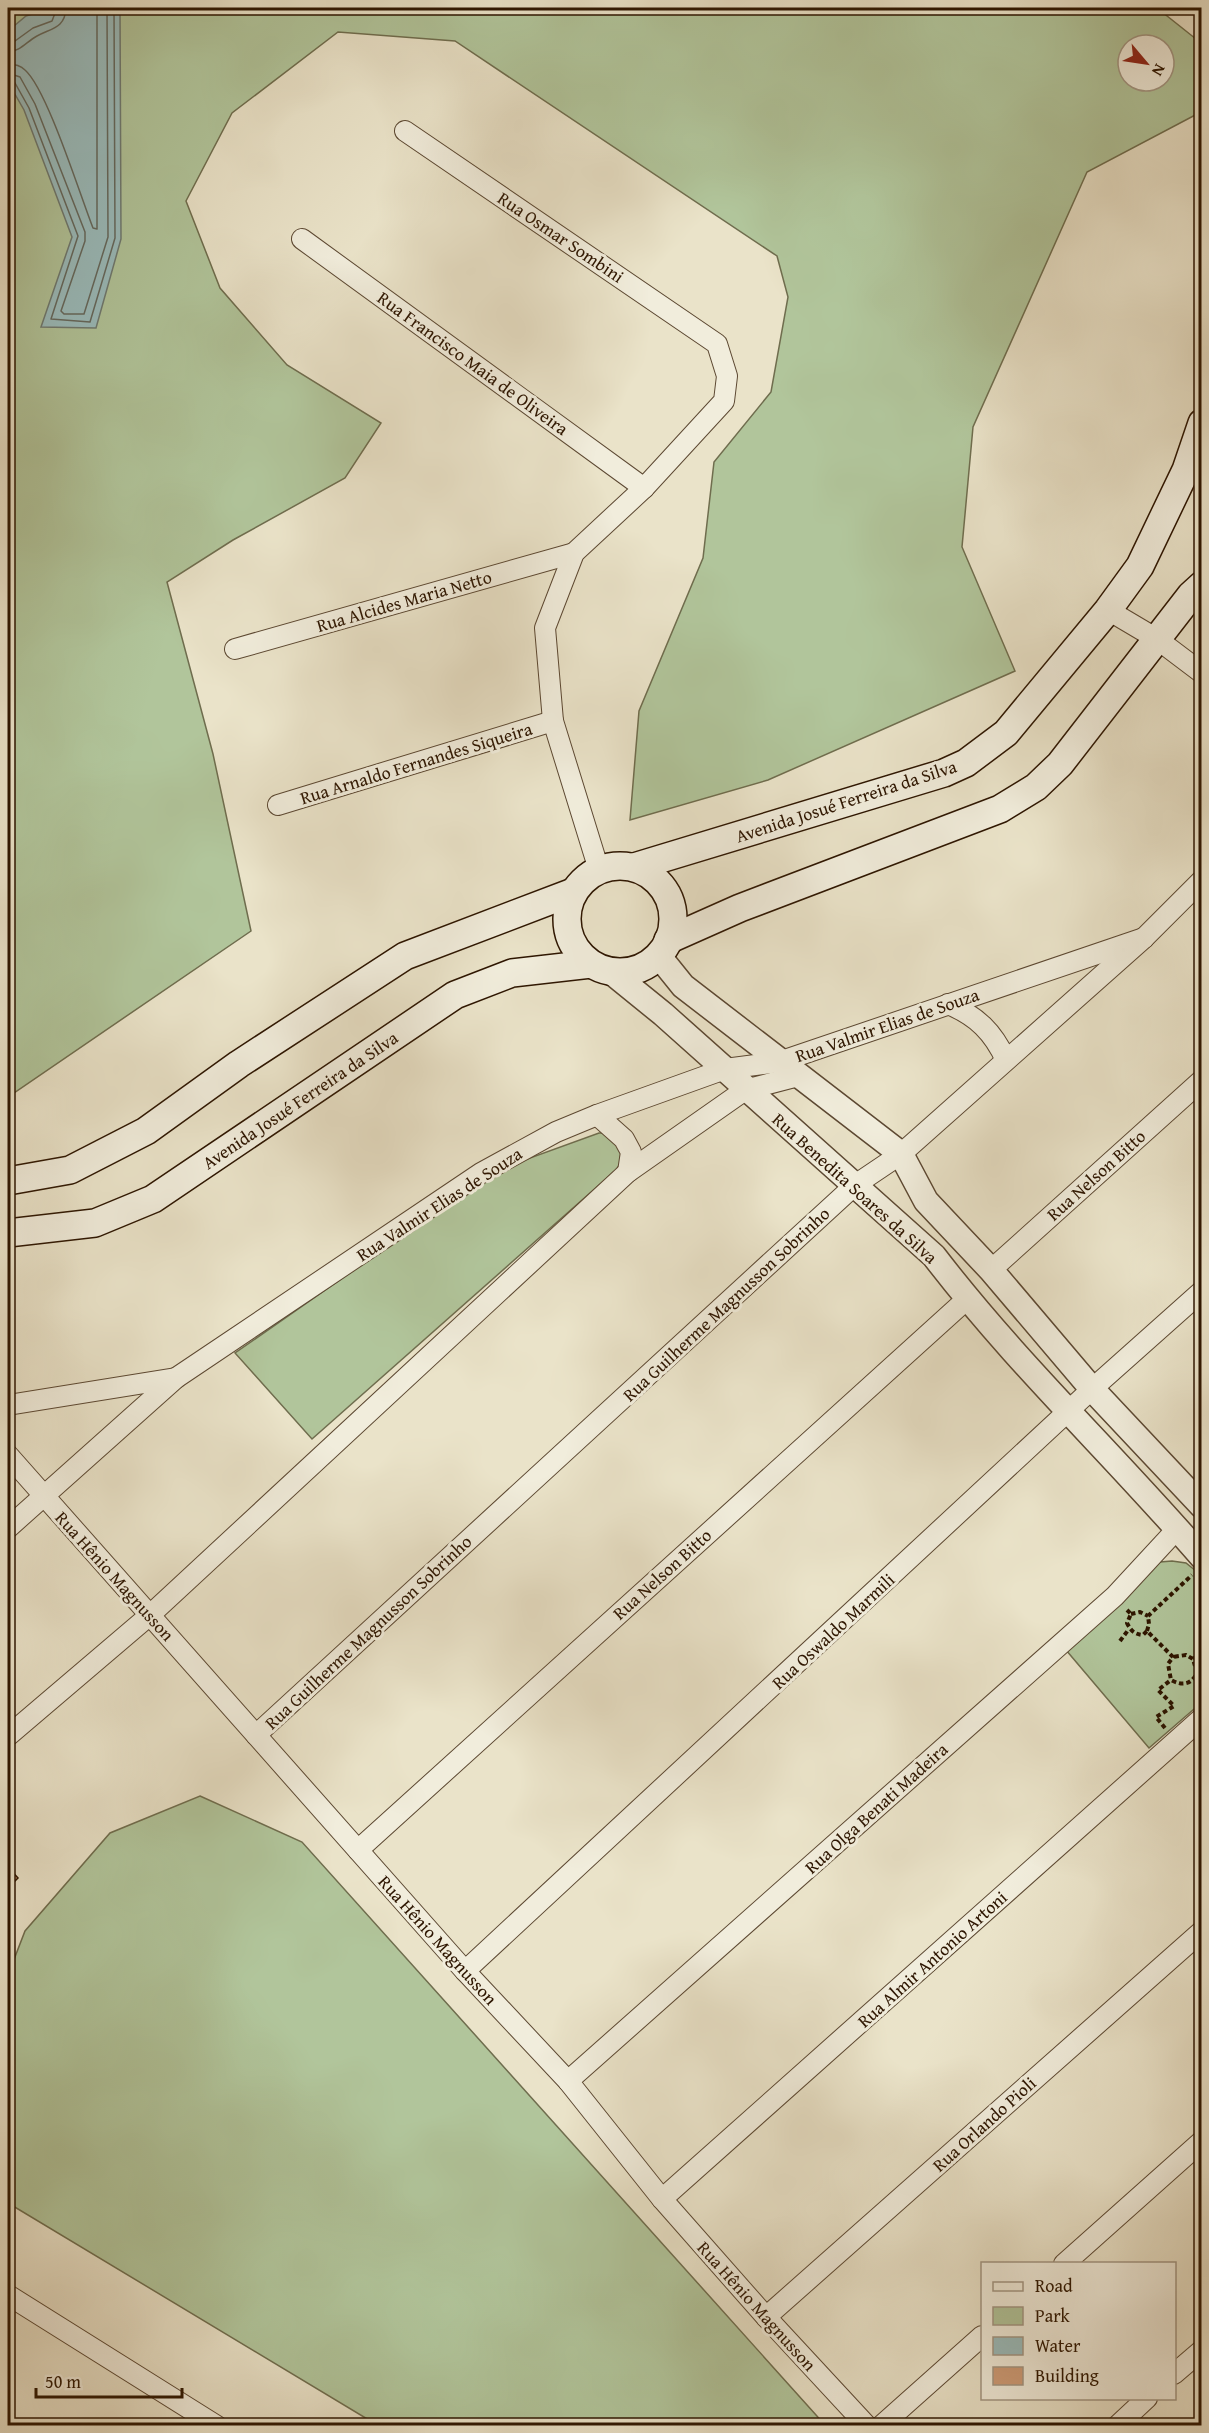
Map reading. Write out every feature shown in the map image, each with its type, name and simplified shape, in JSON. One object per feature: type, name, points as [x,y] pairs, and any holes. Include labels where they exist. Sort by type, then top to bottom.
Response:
[{"type":"main road","name":"Avenida Josué Ferreira da Silva","points":[[634,867],[944,773],[966,763],[1006,733],[1108,610],[1140,566],[1185,470],[1202,423]]},
{"type":"main road","points":[[663,948],[672,914],[663,888],[651,875],[634,867],[616,865],[599,870],[585,879],[573,892],[567,908],[567,925],[571,941],[581,956],[601,968],[627,972],[644,966],[663,948],[740,909],[1000,809],[1036,788],[1060,764],[1202,585]]},
{"type":"main road","points":[[8,1181],[70,1170],[146,1131],[239,1064],[405,956],[573,892]]},
{"type":"main road","name":"Avenida Josué Ferreira da Silva","points":[[8,1233],[95,1223],[153,1199],[455,995],[512,973],[601,968]]},
{"type":"street","name":"Rua Osmar Sombini","points":[[405,131],[717,344],[727,376],[724,401],[644,488]]},
{"type":"street","name":"Rua Francisco Maia de Oliveira","points":[[302,239],[644,488]]},
{"type":"street","points":[[599,870],[553,721],[545,628],[574,553],[644,488]]},
{"type":"street","name":"Rua Alcides Maria Netto","points":[[235,649],[574,553]]},
{"type":"street","points":[[1108,610],[1157,639],[1202,673]]},
{"type":"street","name":"Rua Arnaldo Fernandes Siqueira","points":[[278,805],[553,721]]},
{"type":"street","name":"Rua Guilherme Magnusson Sobrinho","points":[[256,1735],[855,1185],[901,1154],[1144,938],[1202,880]]},
{"type":"street","name":"Rua Valmir Elias de Souza","points":[[8,1528],[176,1378],[482,1173],[556,1132],[724,1069],[788,1069],[948,1004],[1144,938]]},
{"type":"street","name":"Rua Benedita Soares da Silva","points":[[663,948],[683,986],[901,1154],[926,1201],[991,1270],[1092,1389],[1201,1504]]},
{"type":"street","name":"Rua Benedita Soares da Silva","points":[[601,968],[724,1069],[934,1256],[967,1299],[1068,1413],[1202,1557]]},
{"type":"street","points":[[948,1004],[969,1013],[982,1023],[997,1039],[1006,1060]]},
{"type":"street","points":[[8,1736],[150,1615],[628,1172],[746,1090],[788,1069]]},
{"type":"street","name":"Rua Nelson Bitto","points":[[991,1270],[1202,1080]]},
{"type":"street","points":[[597,1115],[624,1139],[631,1152],[628,1172]]},
{"type":"street","name":"Rua Oswaldo Marmili","points":[[465,1971],[1092,1389],[1202,1291]]},
{"type":"street","name":"Rua Nelson Bitto","points":[[358,1850],[967,1299]]},
{"type":"street","points":[[8,1405],[176,1378]]},
{"type":"street","name":"Rua Hênio Magnusson","points":[[8,1455],[465,1971],[568,2082],[662,2199],[766,2317],[867,2426]]},
{"type":"street","name":"Rua Olga Benati Madeira","points":[[568,2082],[1115,1596],[1177,1528]]},
{"type":"street","name":"Rua Almir Antonio Artoni","points":[[662,2199],[1202,1718]]},
{"type":"street","name":"Rua Orlando Pioli","points":[[766,2317],[1202,1930]]},
{"type":"street","points":[[1066,2262],[1202,2141]]},
{"type":"street","points":[[8,2295],[217,2426]]},
{"type":"street","points":[[881,2426],[981,2337]]},
{"type":"street","points":[[1176,2372],[1202,2350]]},
{"type":"street","points":[[1117,2426],[1145,2400]]},
{"type":"path","points":[[1148,1617],[1194,1574],[1202,1581]]},
{"type":"path","points":[[1115,1596],[1131,1614]]},
{"type":"path","points":[[1140,1612],[1148,1617],[1149,1624],[1143,1635],[1135,1634],[1130,1629],[1127,1623],[1131,1614],[1140,1612]]},
{"type":"path","points":[[1120,1641],[1130,1629]]},
{"type":"path","points":[[1147,1631],[1173,1657]]},
{"type":"path","points":[[1193,1659],[1202,1652]]},
{"type":"path","points":[[1186,1655],[1193,1659],[1197,1673],[1194,1679],[1187,1684],[1178,1684],[1171,1680],[1168,1664],[1173,1657],[1186,1655]]},
{"type":"path","points":[[1171,1680],[1158,1690],[1174,1706],[1156,1717],[1175,1743]]},
{"type":"green space","points":[[8,8],[1157,8],[1201,43],[1201,112],[1087,172],[973,427],[962,547],[1015,671],[768,780],[630,820],[639,711],[703,558],[714,462],[771,392],[788,297],[777,256],[455,41],[338,32],[232,113],[186,201],[220,288],[287,365],[381,423],[345,478],[233,540],[167,582],[213,754],[251,931],[8,1097]]},
{"type":"green space","points":[[599,1133],[606,1133],[621,1149],[620,1164],[616,1170],[312,1439],[235,1353],[497,1170]]},
{"type":"green space","points":[[1160,1562],[1186,1563],[1201,1575],[1201,1703],[1149,1748],[1066,1650]]},
{"type":"green space","points":[[200,1796],[302,1842],[825,2425],[370,2425],[369,2420],[8,2203],[8,1975],[25,1931],[110,1833]]},
{"type":"water","points":[[52,8],[120,8],[121,239],[96,328],[41,327],[72,237],[24,110],[8,82],[8,31],[26,16]]},
{"type":"building","points":[[8,1867],[18,1878],[8,1888]]}]
